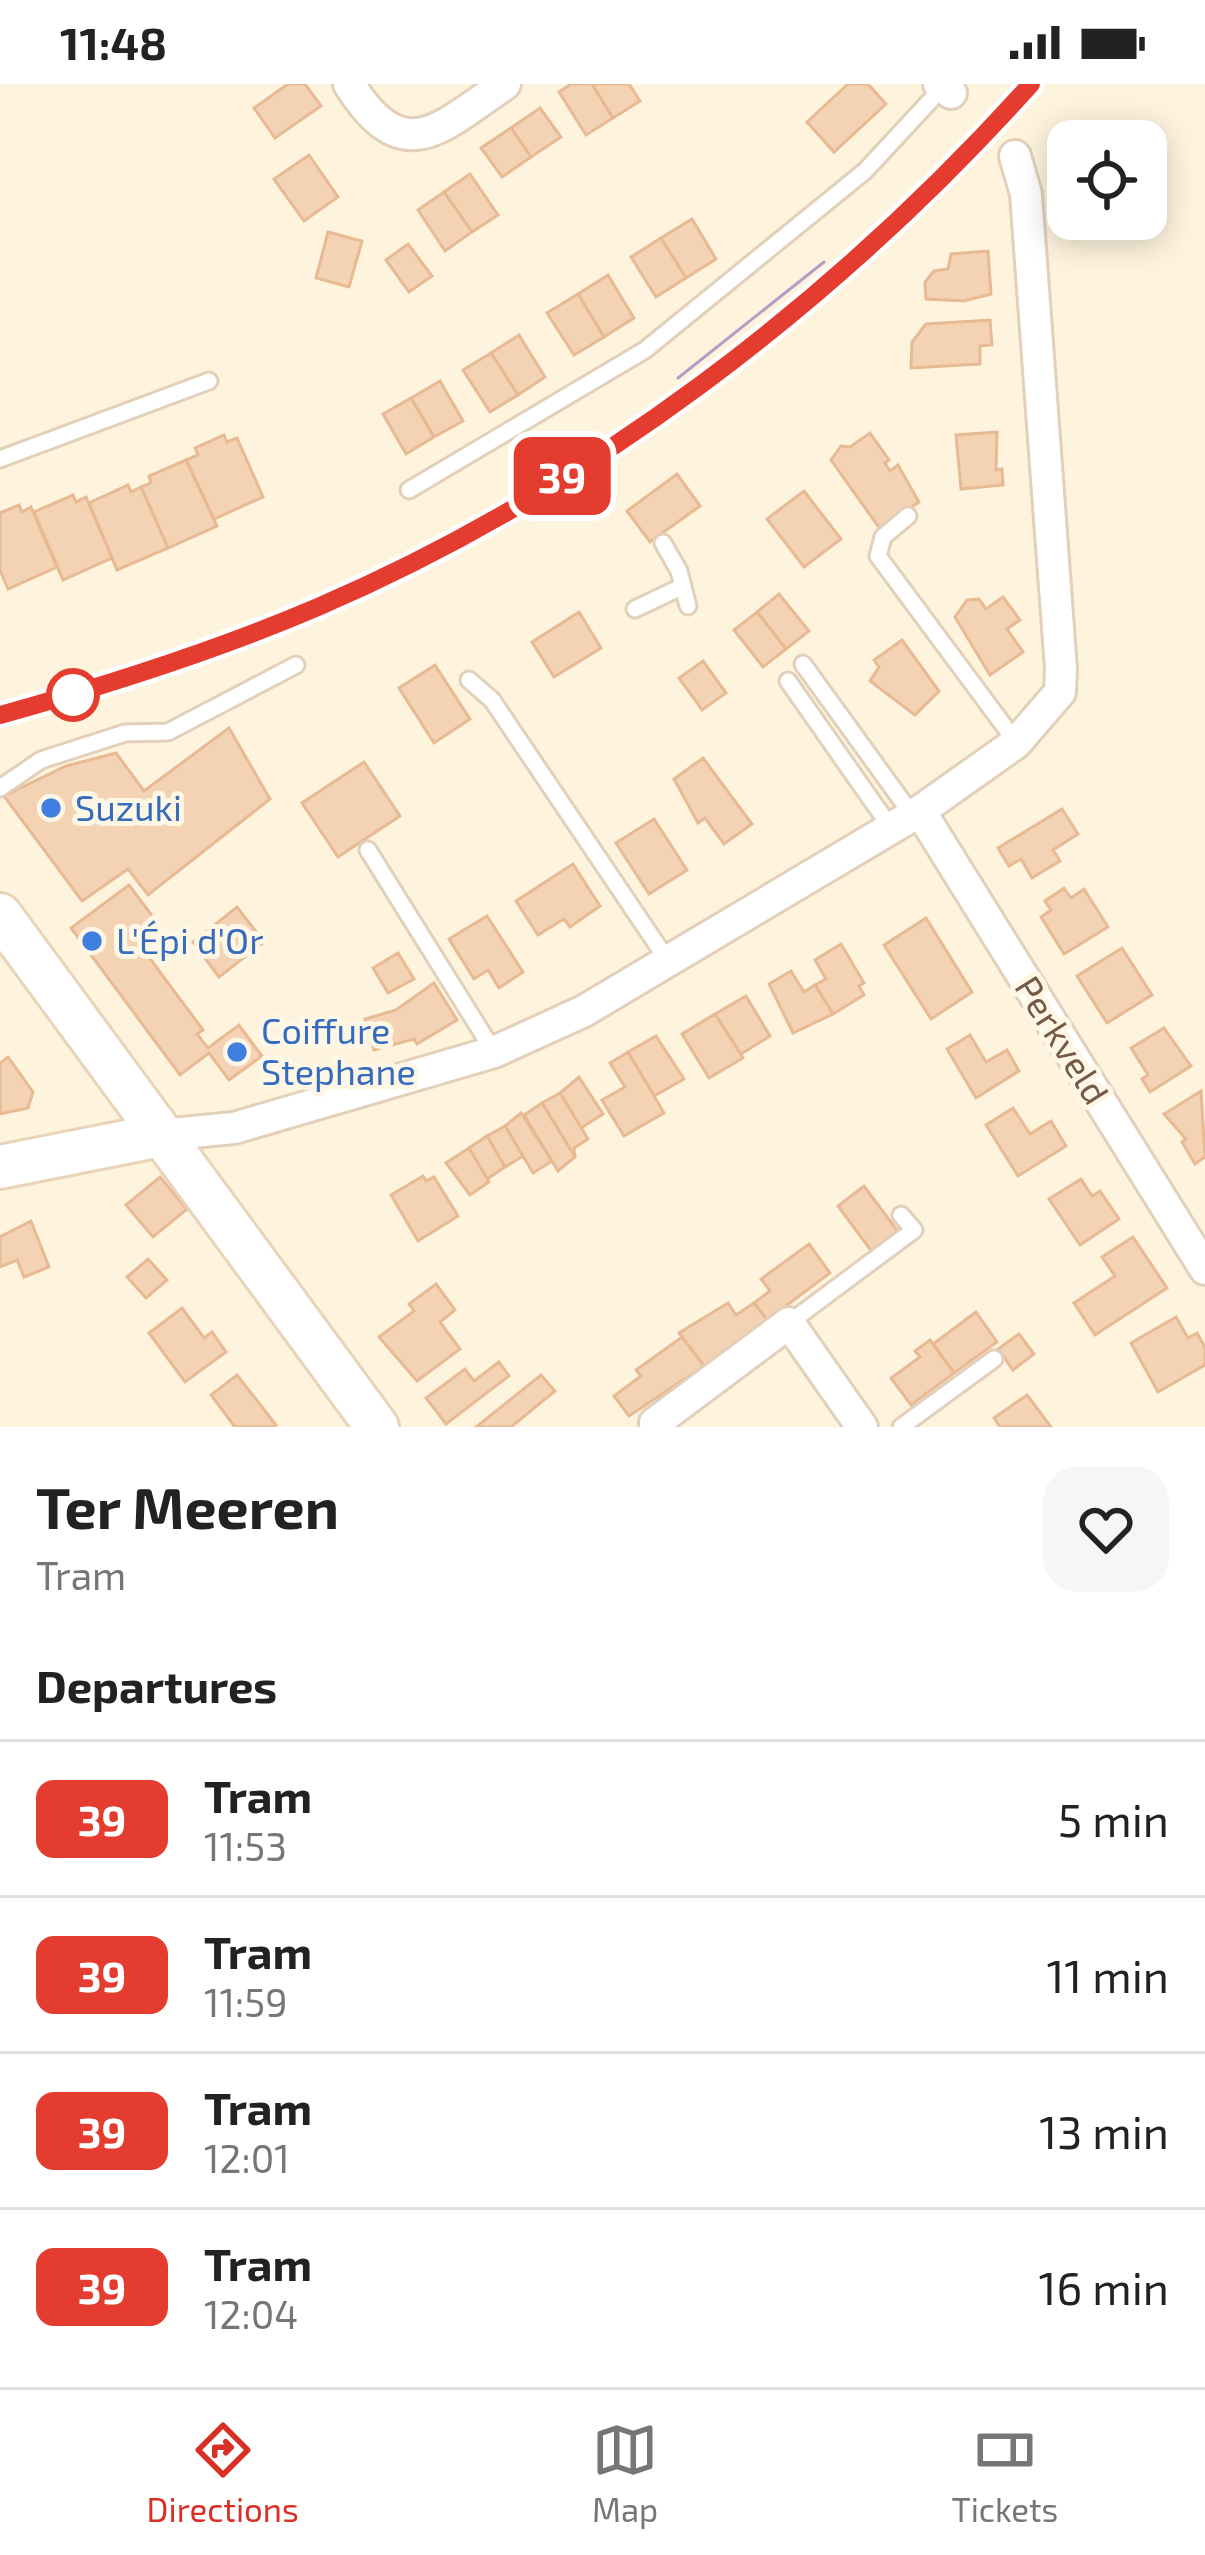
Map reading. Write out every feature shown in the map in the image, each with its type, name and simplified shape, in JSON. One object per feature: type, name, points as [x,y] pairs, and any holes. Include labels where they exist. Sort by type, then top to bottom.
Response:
[{"type":"main road","points":[[0,915],[377,1427]]},
{"type":"main road","points":[[0,1167],[161,1135]]},
{"type":"street","points":[[349,84],[372,120],[402,136],[429,136],[505,84]]},
{"type":"street","points":[[161,1135],[234,1128],[494,1052],[584,1011],[908,818],[1016,743],[1060,692],[1026,194],[1015,156]]},
{"type":"street","name":"Perkveld","points":[[908,818],[1205,1269]]},
{"type":"street","points":[[655,1423],[789,1323],[862,1427]]},
{"type":"lane","points":[[409,490],[645,350],[866,171],[944,88]]},
{"type":"lane","points":[[0,459],[209,381]]},
{"type":"lane","points":[[908,516],[883,537],[878,556],[1016,743]]},
{"type":"lane","points":[[663,543],[679,571],[688,606]]},
{"type":"lane","points":[[635,609],[681,587]]},
{"type":"lane","points":[[803,664],[908,818]]},
{"type":"lane","points":[[0,788],[41,760],[125,733],[168,732],[296,665]]},
{"type":"lane","points":[[469,680],[492,700],[668,961]]},
{"type":"lane","points":[[788,681],[908,818]]},
{"type":"lane","points":[[368,850],[494,1052]]},
{"type":"lane","points":[[789,1323],[914,1230],[901,1215]]},
{"type":"lane","points":[[901,1427],[994,1359]]},
{"type":"building","points":[[288,84],[305,84],[321,106],[275,138],[254,108]]},
{"type":"building","points":[[571,84],[592,84],[613,118],[586,135],[559,92]]},
{"type":"building","points":[[592,84],[629,84],[640,101],[613,118]]},
{"type":"building","points":[[848,84],[868,84],[886,104],[834,152],[807,122]]},
{"type":"building","points":[[540,108],[561,137],[531,157],[511,128]]},
{"type":"building","points":[[511,128],[531,157],[502,177],[481,148]]},
{"type":"building","points":[[309,155],[338,197],[304,221],[274,179]]},
{"type":"building","points":[[470,174],[498,215],[472,232],[444,192]]},
{"type":"building","points":[[444,192],[472,232],[445,251],[418,210]]},
{"type":"building","points":[[692,219],[716,259],[686,278],[661,238]]},
{"type":"building","points":[[328,232],[362,241],[349,287],[316,278]]},
{"type":"building","points":[[661,238],[686,278],[656,297],[631,257]]},
{"type":"building","points":[[408,244],[432,276],[409,292],[386,260]]},
{"type":"building","points":[[988,251],[991,294],[964,301],[926,299],[925,282],[934,271],[948,269],[951,254]]},
{"type":"building","points":[[608,275],[634,318],[604,337],[578,294]]},
{"type":"building","points":[[578,294],[604,337],[574,355],[547,313]]},
{"type":"building","points":[[990,320],[992,345],[980,346],[980,364],[911,368],[912,342],[926,324]]},
{"type":"building","points":[[519,335],[545,377],[518,395],[491,353]]},
{"type":"building","points":[[491,353],[518,395],[490,412],[463,370]]},
{"type":"building","points":[[440,381],[463,421],[434,437],[411,398]]},
{"type":"building","points":[[411,398],[434,437],[406,454],[383,414]]},
{"type":"building","points":[[997,432],[996,470],[1002,469],[1003,485],[961,489],[956,435]]},
{"type":"building","points":[[870,433],[889,460],[885,463],[890,471],[898,465],[919,502],[880,529],[831,460],[841,446],[850,447]]},
{"type":"building","points":[[224,435],[227,442],[237,438],[263,497],[214,519],[186,460],[198,455],[195,448]]},
{"type":"building","points":[[186,460],[217,526],[168,548],[141,487],[151,483],[149,476]]},
{"type":"building","points":[[677,474],[700,506],[650,542],[627,511]]},
{"type":"building","points":[[128,485],[131,492],[141,487],[168,548],[117,570],[89,503]]},
{"type":"building","points":[[804,491],[841,539],[804,567],[767,519]]},
{"type":"building","points":[[73,495],[76,502],[86,497],[112,558],[63,580],[34,512]]},
{"type":"building","points":[[19,505],[22,512],[31,507],[57,567],[8,589],[0,570],[0,513]]},
{"type":"building","points":[[779,594],[809,631],[786,649],[757,612]]},
{"type":"building","points":[[1003,597],[1020,620],[1007,629],[1023,652],[990,675],[955,617],[967,600],[979,599],[986,609]]},
{"type":"building","points":[[579,612],[601,648],[554,677],[532,642]]},
{"type":"building","points":[[757,612],[786,649],[763,667],[734,630]]},
{"type":"building","points":[[902,640],[939,691],[915,715],[870,681],[879,667],[874,660]]},
{"type":"building","points":[[703,661],[726,693],[702,710],[679,678]]},
{"type":"building","points":[[435,665],[470,719],[434,743],[399,688]]},
{"type":"building","points":[[229,728],[270,799],[148,895],[128,869],[82,901],[4,796],[66,766],[116,753],[144,791]]},
{"type":"building","points":[[703,758],[752,824],[724,844],[705,818],[698,823],[674,779]]},
{"type":"building","points":[[364,762],[400,816],[338,857],[302,803]]},
{"type":"building","points":[[1062,809],[1078,834],[1053,850],[1060,861],[1032,878],[1021,859],[1009,866],[998,848]]},
{"type":"building","points":[[654,819],[687,870],[649,894],[616,843]]},
{"type":"building","points":[[573,864],[600,906],[570,927],[564,919],[538,935],[516,901]]},
{"type":"building","points":[[129,885],[156,921],[134,937],[203,1030],[197,1034],[208,1048],[239,1025],[262,1056],[229,1080],[209,1053],[180,1075],[71,928]]},
{"type":"building","points":[[1064,888],[1071,898],[1084,889],[1108,927],[1064,954],[1041,917],[1051,910],[1045,901]]},
{"type":"building","points":[[237,907],[264,942],[219,977],[193,942]]},
{"type":"building","points":[[487,916],[523,972],[499,988],[488,970],[474,979],[449,939]]},
{"type":"building","points":[[926,918],[972,992],[931,1019],[884,945]]},
{"type":"building","points":[[841,944],[864,983],[859,986],[864,995],[833,1014],[815,985],[826,979],[815,960]]},
{"type":"building","points":[[1122,948],[1152,995],[1107,1023],[1077,976]]},
{"type":"building","points":[[398,953],[414,979],[388,993],[373,968]]},
{"type":"building","points":[[791,971],[804,992],[815,985],[833,1014],[793,1033],[769,984]]},
{"type":"building","points":[[434,983],[457,1020],[417,1044],[414,1039],[374,1050],[365,1019],[396,1010]]},
{"type":"building","points":[[746,996],[770,1036],[741,1054],[715,1014]]},
{"type":"building","points":[[715,1014],[743,1058],[709,1078],[682,1034]]},
{"type":"building","points":[[1164,1028],[1191,1066],[1150,1092],[1142,1079],[1148,1075],[1131,1048]]},
{"type":"building","points":[[970,1035],[986,1062],[1007,1050],[1019,1071],[976,1098],[947,1049]]},
{"type":"building","points":[[656,1036],[684,1079],[654,1096],[628,1052]]},
{"type":"building","points":[[628,1052],[664,1113],[624,1136],[602,1100],[625,1087],[610,1063]]},
{"type":"building","points":[[8,1057],[33,1092],[28,1108],[0,1114],[0,1063]]},
{"type":"building","points":[[579,1077],[603,1114],[581,1128],[560,1093]]},
{"type":"building","points":[[1201,1091],[1205,1157],[1195,1164],[1182,1142],[1186,1139],[1164,1114]]},
{"type":"building","points":[[560,1093],[588,1139],[574,1148],[575,1157],[542,1103]]},
{"type":"building","points":[[542,1103],[575,1157],[558,1171],[524,1115]]},
{"type":"building","points":[[1013,1108],[1030,1134],[1051,1121],[1066,1146],[1018,1176],[986,1125]]},
{"type":"building","points":[[521,1113],[552,1161],[533,1173],[505,1126]]},
{"type":"building","points":[[505,1126],[523,1156],[505,1167],[487,1136]]},
{"type":"building","points":[[487,1136],[505,1167],[487,1179],[469,1148]]},
{"type":"building","points":[[469,1148],[489,1182],[470,1195],[446,1163]]},
{"type":"building","points":[[423,1176],[426,1181],[434,1177],[458,1216],[418,1241],[391,1195]]},
{"type":"building","points":[[160,1177],[187,1209],[153,1237],[126,1205]]},
{"type":"building","points":[[1081,1179],[1092,1196],[1100,1191],[1119,1219],[1080,1245],[1049,1199]]},
{"type":"building","points":[[864,1186],[899,1233],[872,1252],[838,1206]]},
{"type":"building","points":[[31,1221],[49,1267],[24,1277],[17,1260],[0,1267],[0,1237]]},
{"type":"building","points":[[1133,1237],[1167,1288],[1095,1335],[1074,1303],[1115,1276],[1102,1257]]},
{"type":"building","points":[[809,1244],[830,1273],[787,1305],[792,1311],[772,1326],[754,1303],[770,1291],[761,1279]]},
{"type":"building","points":[[148,1259],[167,1280],[146,1298],[127,1277]]},
{"type":"building","points":[[436,1284],[455,1310],[440,1322],[460,1349],[417,1381],[379,1337],[414,1311],[409,1304]]},
{"type":"building","points":[[728,1303],[736,1315],[754,1303],[772,1326],[751,1341],[747,1335],[704,1366],[679,1333]]},
{"type":"building","points":[[182,1308],[204,1338],[212,1332],[226,1352],[185,1382],[149,1333]]},
{"type":"building","points":[[976,1312],[997,1342],[954,1373],[933,1344]]},
{"type":"building","points":[[1176,1317],[1188,1338],[1197,1333],[1205,1347],[1205,1365],[1158,1392],[1131,1343]]},
{"type":"building","points":[[1019,1334],[1034,1354],[1013,1370],[998,1349]]},
{"type":"building","points":[[682,1337],[704,1366],[629,1416],[614,1396],[641,1376],[636,1370]]},
{"type":"building","points":[[930,1340],[954,1373],[911,1405],[891,1378],[920,1357],[915,1351]]},
{"type":"building","points":[[499,1362],[509,1376],[446,1424],[426,1398],[465,1369],[474,1381]]},
{"type":"building","points":[[237,1375],[276,1425],[235,1427],[211,1395]]},
{"type":"building","points":[[541,1375],[555,1391],[511,1427],[476,1427]]},
{"type":"building","points":[[1027,1395],[1051,1427],[1000,1427],[994,1418]]},
{"type":"tram line","points":[[0,715],[161,666],[279,623],[418,560],[516,507],[703,384],[791,315],[875,241],[1031,84]]},
{"type":"tram line","name":"39","points":[[0,715],[135,675],[320,606],[531,496],[710,377],[778,323],[916,202],[1031,84]]},
{"type":"tram line","points":[[678,378],[824,262]]},
{"type":"place","name":"Suzuki","points":[[51,808]]},
{"type":"place","name":"L'Épi d'Or","points":[[92,941]]},
{"type":"place","name":"Coiffure Stephane","points":[[237,1052]]}]
